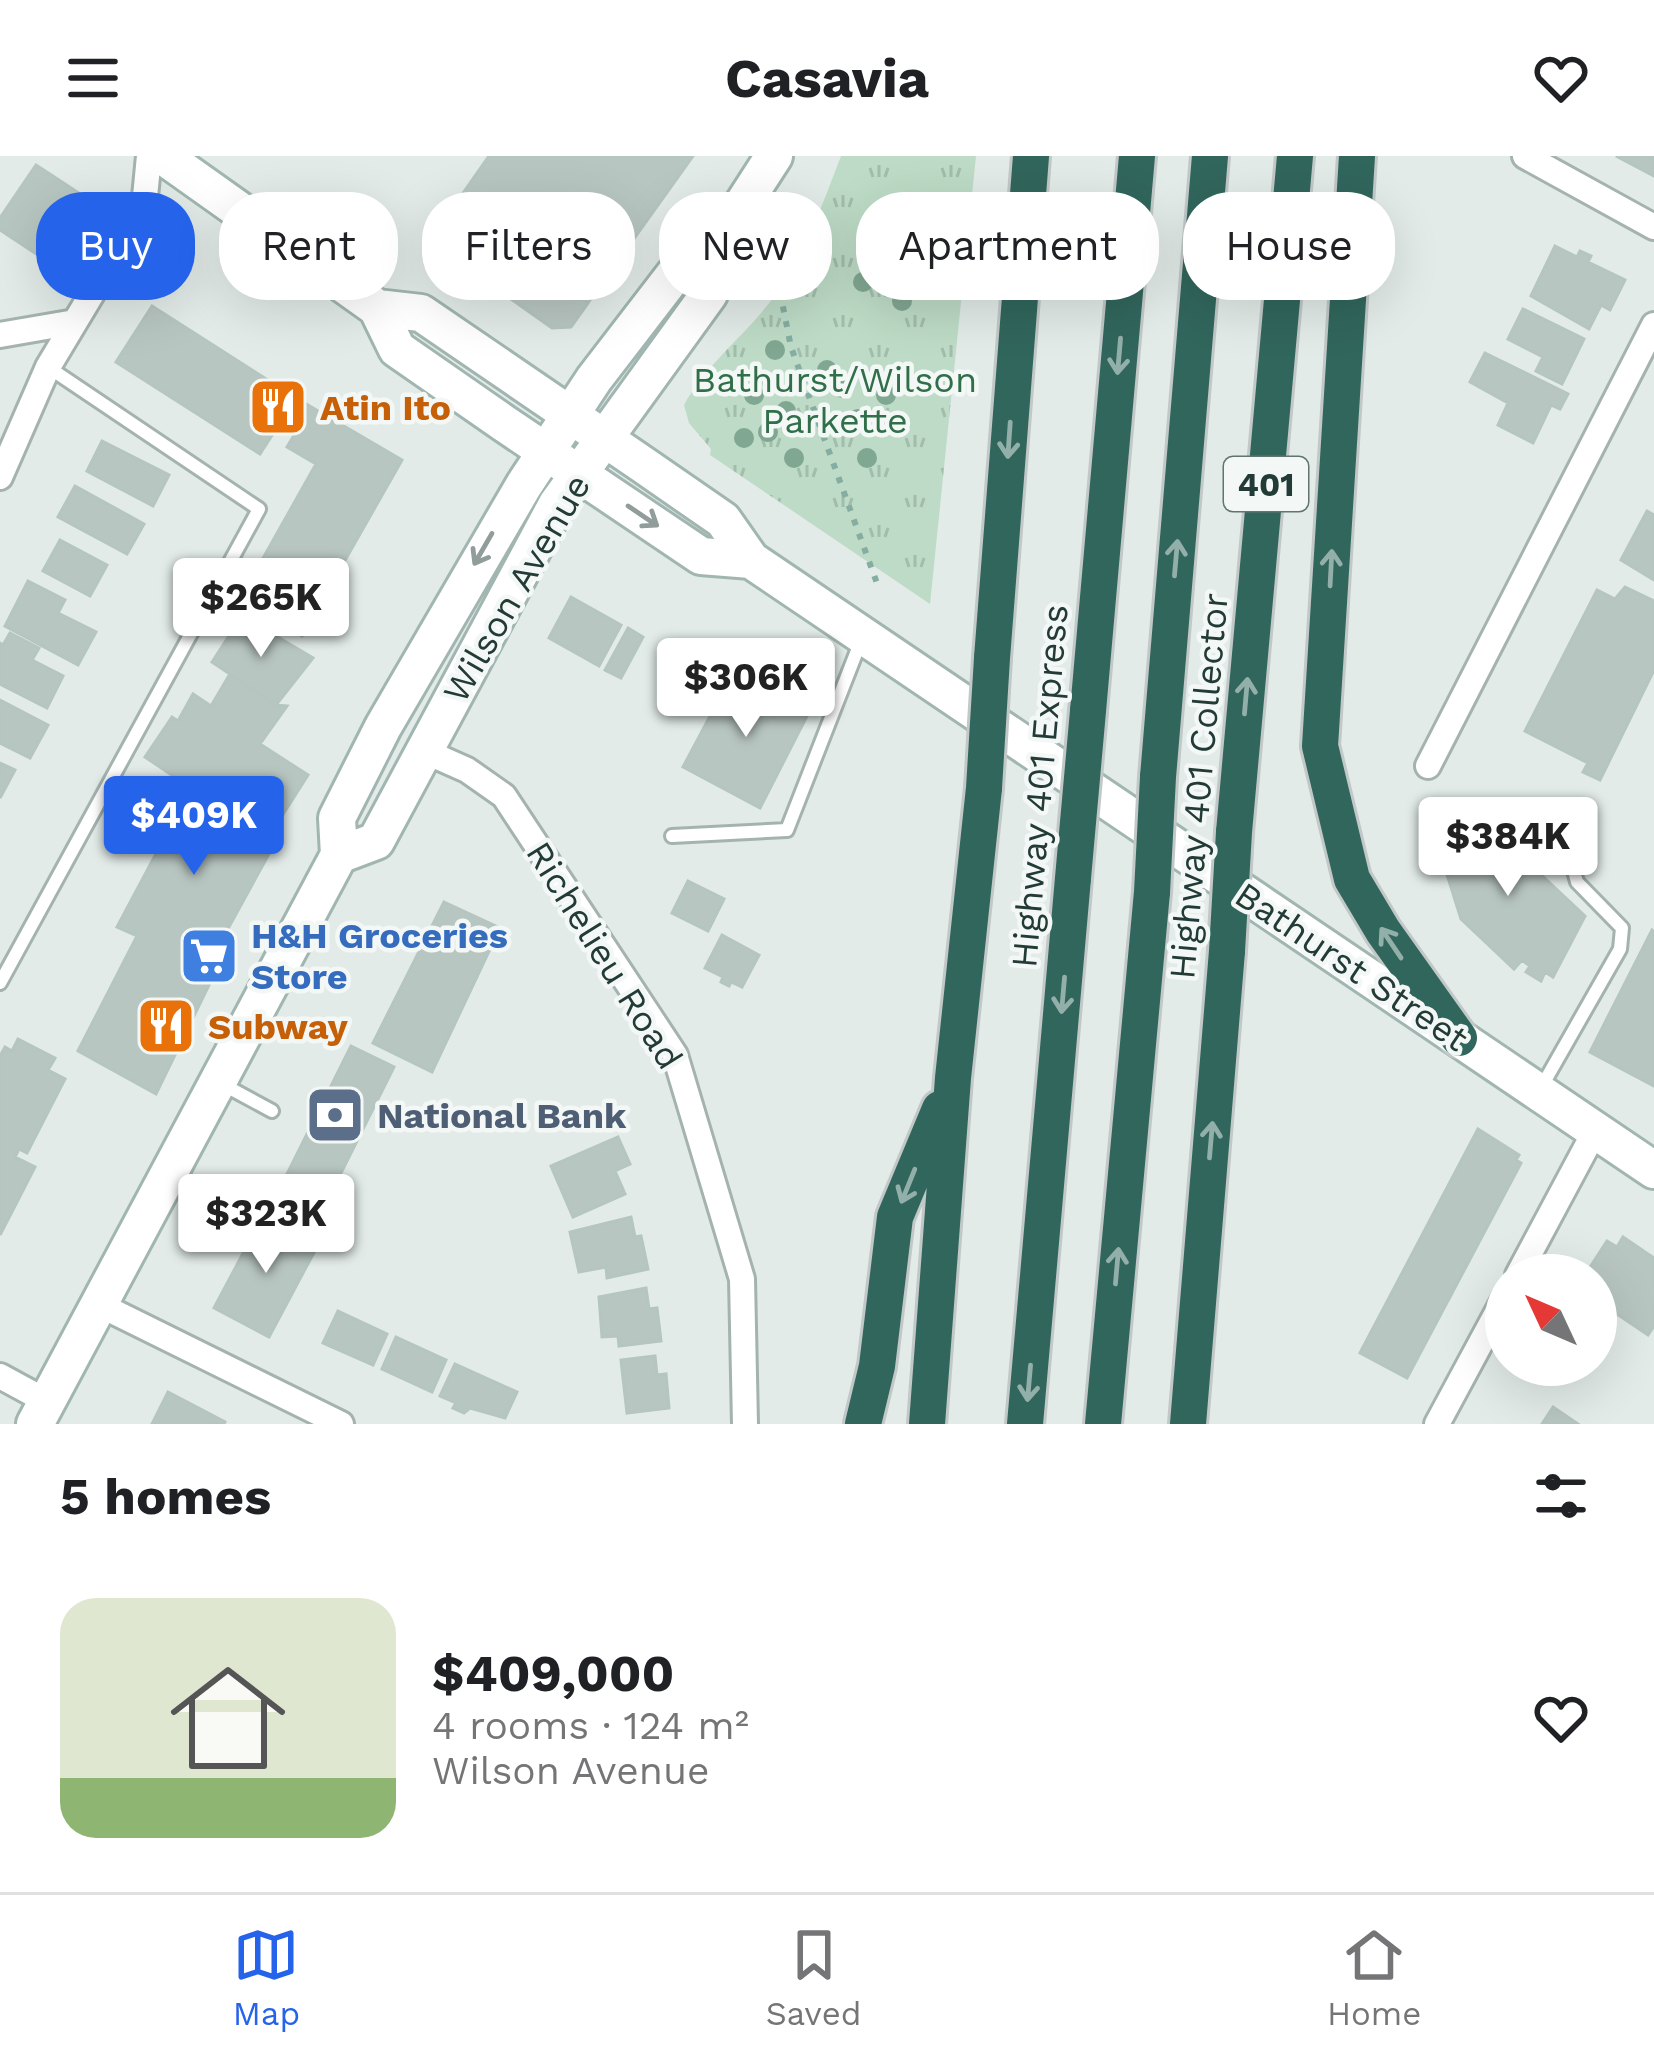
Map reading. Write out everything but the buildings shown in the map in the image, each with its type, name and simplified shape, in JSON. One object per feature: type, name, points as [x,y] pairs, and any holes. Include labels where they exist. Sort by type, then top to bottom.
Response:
[{"type":"highway","points":[[927,1424],[953,1078],[984,788],[1030,156]]},
{"type":"highway","name":"Highway 401 Express","points":[[1025,1424],[1137,156]]},
{"type":"highway","name":"401","points":[[1103,1424],[1150,912],[1210,156]]},
{"type":"highway","name":"Highway 401 Collector","points":[[1188,1424],[1236,812],[1295,156]]},
{"type":"highway","points":[[1357,156],[1320,746],[1352,879],[1383,932],[1459,1038]]},
{"type":"highway","points":[[863,1424],[877,1366],[896,1217],[953,1078]]},
{"type":"main road","name":"Bathurst Street","points":[[163,156],[377,308],[397,349],[701,556],[752,560]]},
{"type":"main road","name":"Wilson Avenue","points":[[751,192],[774,156]]},
{"type":"main road","name":"Wilson Avenue","points":[[40,1413],[339,855],[337,818],[374,746],[487,543],[594,379],[659,294]]},
{"type":"main road","name":"Wilson Avenue","points":[[339,855],[376,841],[557,504],[706,300]]},
{"type":"main road","name":"Bathurst Street","points":[[377,308],[421,313],[723,520],[752,560],[862,637],[1654,1170]]},
{"type":"street","points":[[0,477],[49,368],[144,207],[149,156]]},
{"type":"street","points":[[1525,156],[1654,227]]},
{"type":"street","points":[[0,335],[75,322]]},
{"type":"street","points":[[1428,766],[1654,326]]},
{"type":"street","name":"Richelieu Road","points":[[422,750],[466,770],[504,796],[675,1054],[742,1280],[745,1424]]},
{"type":"street","points":[[1528,1254],[1595,1131]]},
{"type":"street","points":[[98,1304],[341,1424]]},
{"type":"street","points":[[1437,1424],[1485,1335]]},
{"type":"street","points":[[0,1376],[40,1413]]},
{"type":"lane","points":[[0,983],[260,509],[49,368]]},
{"type":"lane","points":[[672,836],[787,830],[862,637]]},
{"type":"lane","points":[[1538,1092],[1620,949],[1622,928],[1577,882],[1574,871],[1588,842]]},
{"type":"lane","points":[[218,1081],[272,1111]]},
{"type":"path","points":[[782,300],[791,346],[878,586]]},
{"type":"green space","name":"Bathurst/Wilson Parkette","points":[[841,156],[976,156],[972,192],[856,192],[856,300],[961,300],[930,604],[710,455],[711,449],[689,423],[684,405],[703,376],[771,300],[832,300],[832,192],[827,192]]},
{"type":"place","name":"Atin Ito","points":[[278,407]]},
{"type":"place","name":"H&H Groceries Store","points":[[209,956]]},
{"type":"place","name":"Subway","points":[[166,1026]]},
{"type":"place","name":"National Bank","points":[[335,1115]]}]
